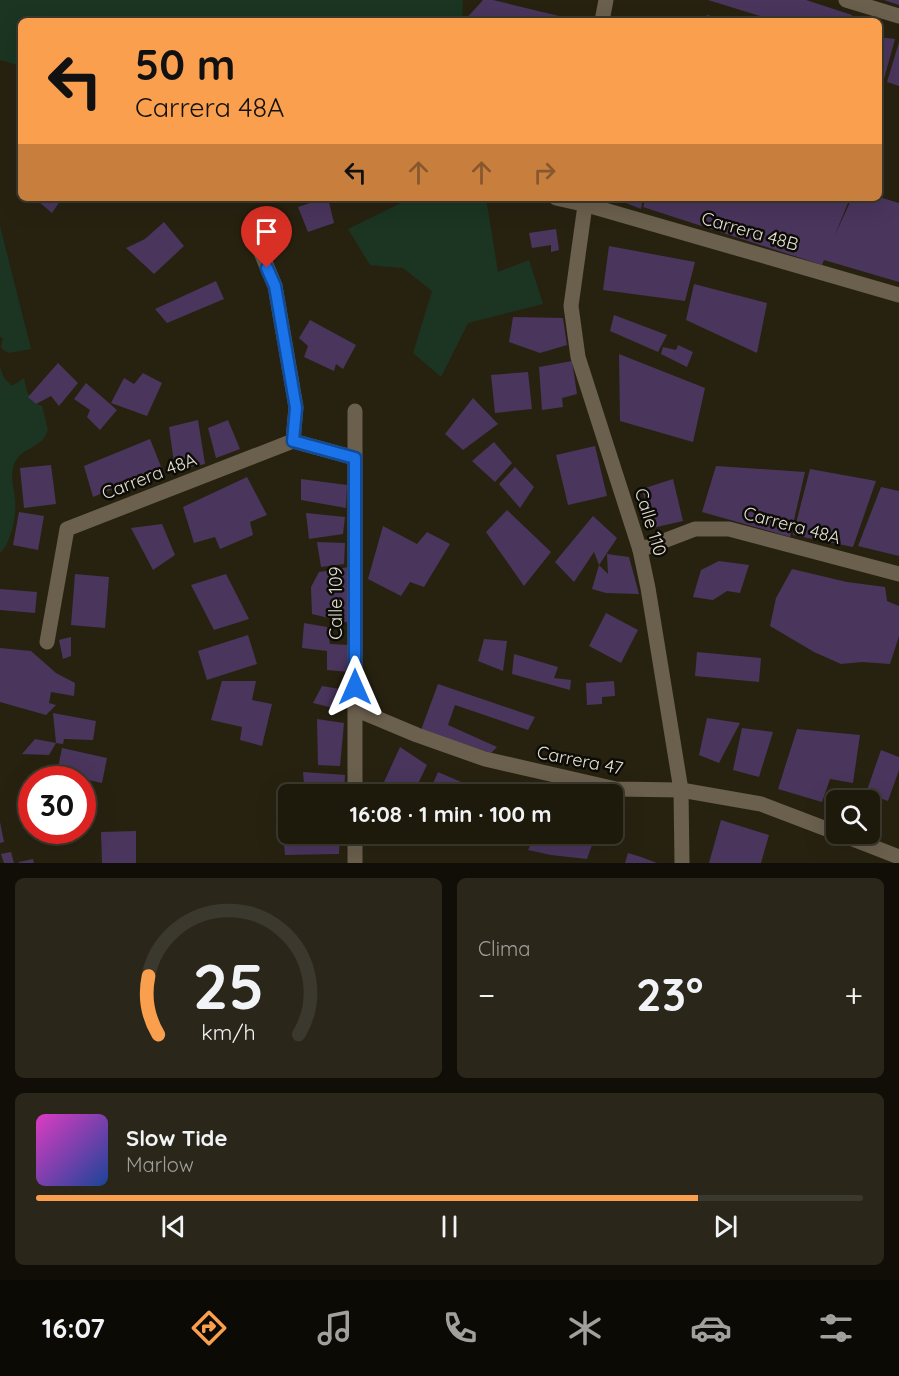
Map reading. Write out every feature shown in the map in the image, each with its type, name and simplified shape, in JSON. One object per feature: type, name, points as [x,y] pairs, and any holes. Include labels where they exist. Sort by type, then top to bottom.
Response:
[{"type":"street","points":[[603,18],[606,0]]},
{"type":"street","points":[[846,0],[899,16]]},
{"type":"street","name":"Carrera 48B","points":[[587,201],[899,294]]},
{"type":"street","name":"Calle 110","points":[[587,201],[571,306],[578,357],[640,550],[648,588],[681,790],[682,863]]},
{"type":"street","points":[[252,231],[275,286],[296,408],[293,441],[355,458]]},
{"type":"street","name":"Calle 109","points":[[355,411],[355,784]]},
{"type":"street","name":"Carrera 48A","points":[[47,642],[67,529],[293,441]]},
{"type":"street","name":"Carrera 48A","points":[[640,550],[694,529],[729,529],[899,574]]},
{"type":"street","name":"Carrera 47","points":[[355,709],[417,735],[485,759],[616,789],[681,790],[761,804],[826,828]]},
{"type":"street","points":[[355,844],[355,863]]},
{"type":"street","name":"Carrera 47","points":[[866,844],[899,857]]},
{"type":"green space","points":[[0,0],[463,0],[462,18],[18,18],[18,65],[0,60]]},
{"type":"green space","points":[[401,201],[486,201],[498,272],[529,260],[543,304],[468,323],[441,377],[413,353],[432,291],[403,268],[370,265],[348,229],[401,203]]},
{"type":"green space","points":[[0,226],[31,349],[8,353],[1,348],[3,338],[0,337]]},
{"type":"green space","points":[[0,367],[4,378],[12,386],[24,378],[31,399],[42,406],[48,430],[37,445],[17,458],[13,467],[14,520],[10,536],[0,553]]},
{"type":"building","points":[[483,0],[493,0],[559,16],[559,18],[467,18]]},
{"type":"building","points":[[708,0],[806,0],[852,15],[851,18],[766,18]]},
{"type":"building","points":[[884,0],[899,0],[899,5]]},
{"type":"building","points":[[882,37],[895,39],[882,86]]},
{"type":"building","points":[[899,42],[899,86],[887,82]]},
{"type":"building","points":[[882,198],[899,203],[899,282],[824,260],[822,265],[643,207],[645,201],[849,201],[834,237],[851,201],[882,201]]},
{"type":"building","points":[[40,201],[60,201],[52,213]]},
{"type":"building","points":[[316,201],[329,201],[334,223],[308,232],[298,207]]},
{"type":"building","points":[[621,201],[642,201],[641,209]]},
{"type":"building","points":[[164,222],[184,246],[154,274],[126,248],[145,239]]},
{"type":"building","points":[[556,229],[559,250],[551,252],[551,245],[532,248],[529,233]]},
{"type":"building","points":[[609,246],[695,262],[685,301],[603,290]]},
{"type":"building","points":[[216,281],[224,299],[167,323],[155,309]]},
{"type":"building","points":[[694,284],[767,303],[757,353],[686,320]]},
{"type":"building","points":[[614,315],[667,335],[658,352],[610,331]]},
{"type":"building","points":[[513,317],[563,318],[567,345],[540,353],[509,342]]},
{"type":"building","points":[[310,320],[356,345],[343,369],[336,364],[334,371],[304,357],[308,346],[299,338]]},
{"type":"building","points":[[678,345],[693,352],[687,367],[661,354],[663,347],[676,350]]},
{"type":"building","points":[[619,354],[705,388],[693,442],[620,421]]},
{"type":"building","points":[[572,361],[577,394],[562,398],[563,407],[542,410],[539,367]]},
{"type":"building","points":[[58,363],[78,383],[59,406],[51,396],[36,404],[28,397]]},
{"type":"building","points":[[528,372],[532,409],[495,413],[491,375]]},
{"type":"building","points":[[143,373],[162,383],[147,416],[111,403],[124,378],[134,384]]},
{"type":"building","points":[[86,383],[117,410],[100,430],[87,417],[90,410],[74,399]]},
{"type":"building","points":[[473,398],[498,424],[463,450],[445,434]]},
{"type":"building","points":[[198,420],[205,464],[175,470],[169,427]]},
{"type":"building","points":[[228,420],[240,449],[216,458],[208,428]]},
{"type":"building","points":[[150,439],[162,469],[93,497],[84,466]]},
{"type":"building","points":[[494,442],[512,463],[495,482],[472,461]]},
{"type":"building","points":[[595,446],[607,496],[568,505],[556,455]]},
{"type":"building","points":[[51,465],[56,504],[24,508],[20,468]]},
{"type":"building","points":[[716,466],[805,472],[790,537],[702,512]]},
{"type":"building","points":[[515,467],[534,487],[520,508],[499,484]]},
{"type":"building","points":[[810,469],[876,481],[853,547],[793,535]]},
{"type":"building","points":[[247,477],[267,515],[250,522],[253,535],[220,549],[215,537],[194,543],[183,507]]},
{"type":"building","points":[[301,479],[347,485],[346,508],[301,500]]},
{"type":"building","points":[[673,479],[683,521],[652,528],[642,489]]},
{"type":"building","points":[[881,487],[899,491],[899,556],[858,546]]},
{"type":"building","points":[[507,510],[551,552],[524,586],[486,532]]},
{"type":"building","points":[[19,512],[44,516],[38,550],[13,545]]},
{"type":"building","points":[[306,513],[345,517],[343,534],[309,539]]},
{"type":"building","points":[[593,516],[617,538],[599,565],[594,552],[574,582],[555,562]]},
{"type":"building","points":[[162,524],[175,555],[153,570],[131,528]]},
{"type":"building","points":[[383,526],[417,544],[427,532],[450,544],[424,587],[410,582],[401,596],[368,579]]},
{"type":"building","points":[[317,542],[345,543],[344,564],[321,567]]},
{"type":"building","points":[[607,554],[629,557],[639,594],[606,593],[592,589],[599,565],[608,574]]},
{"type":"building","points":[[719,561],[749,565],[740,593],[727,591],[713,600],[693,597],[701,570]]},
{"type":"building","points":[[349,567],[349,623],[312,614],[311,587],[319,572]]},
{"type":"building","points":[[792,569],[847,582],[885,587],[887,601],[899,606],[899,636],[890,664],[862,662],[841,664],[814,652],[770,626],[776,598]]},
{"type":"building","points":[[75,574],[109,577],[105,628],[71,625]]},
{"type":"building","points":[[226,574],[249,619],[214,630],[191,585]]},
{"type":"building","points":[[0,589],[37,592],[35,613],[0,610]]},
{"type":"building","points":[[606,613],[638,630],[621,663],[589,646]]},
{"type":"building","points":[[304,623],[327,627],[330,644],[349,645],[349,672],[327,670],[327,651],[302,648]]},
{"type":"building","points":[[248,635],[257,664],[207,680],[198,651]]},
{"type":"building","points":[[71,637],[71,656],[63,659],[59,640]]},
{"type":"building","points":[[484,639],[507,641],[503,671],[478,661]]},
{"type":"building","points":[[0,648],[31,651],[56,673],[75,683],[74,696],[51,692],[49,703],[56,705],[46,715],[0,702]]},
{"type":"building","points":[[697,652],[761,658],[759,682],[695,676]]},
{"type":"building","points":[[514,654],[558,667],[554,678],[571,680],[570,690],[512,674]]},
{"type":"building","points":[[222,681],[256,681],[252,700],[272,704],[262,746],[240,740],[242,727],[211,720]]},
{"type":"building","points":[[614,681],[615,696],[602,697],[602,704],[587,705],[586,683]]},
{"type":"building","points":[[438,684],[535,717],[528,730],[455,705],[448,725],[497,747],[491,753],[421,730]]},
{"type":"building","points":[[322,686],[346,690],[337,709],[313,703]]},
{"type":"building","points":[[53,713],[96,721],[93,740],[64,739],[63,744],[56,743]]},
{"type":"building","points":[[707,718],[740,723],[719,763],[699,755]]},
{"type":"building","points":[[317,719],[344,723],[340,766],[318,765]]},
{"type":"building","points":[[742,728],[773,732],[759,777],[733,770]]},
{"type":"building","points":[[797,729],[860,735],[853,783],[830,779],[822,802],[778,789]]},
{"type":"building","points":[[35,739],[56,743],[49,755],[22,754]]},
{"type":"building","points":[[400,747],[427,765],[418,784],[384,782]]},
{"type":"building","points":[[62,748],[107,758],[102,783],[96,782],[96,766],[58,766]]},
{"type":"building","points":[[881,750],[899,757],[899,770],[888,801],[880,798],[880,790],[867,790]]},
{"type":"building","points":[[303,772],[345,775],[345,784],[304,784]]},
{"type":"building","points":[[438,772],[466,784],[433,784]]},
{"type":"building","points":[[721,820],[769,835],[761,863],[709,863]]},
{"type":"building","points":[[0,822],[4,842],[0,843]]},
{"type":"building","points":[[136,831],[136,863],[102,863],[101,832]]},
{"type":"building","points":[[284,844],[340,844],[339,854],[285,855]]},
{"type":"building","points":[[531,844],[592,844],[587,859],[528,850]]},
{"type":"building","points":[[11,852],[14,863],[4,863],[1,854]]},
{"type":"building","points":[[628,853],[641,857],[657,863],[625,863]]},
{"type":"building","points":[[33,859],[34,863],[19,863],[19,862]]},
{"type":"route","points":[[267,268],[275,286],[296,408],[293,441],[355,458],[355,687]]}]
